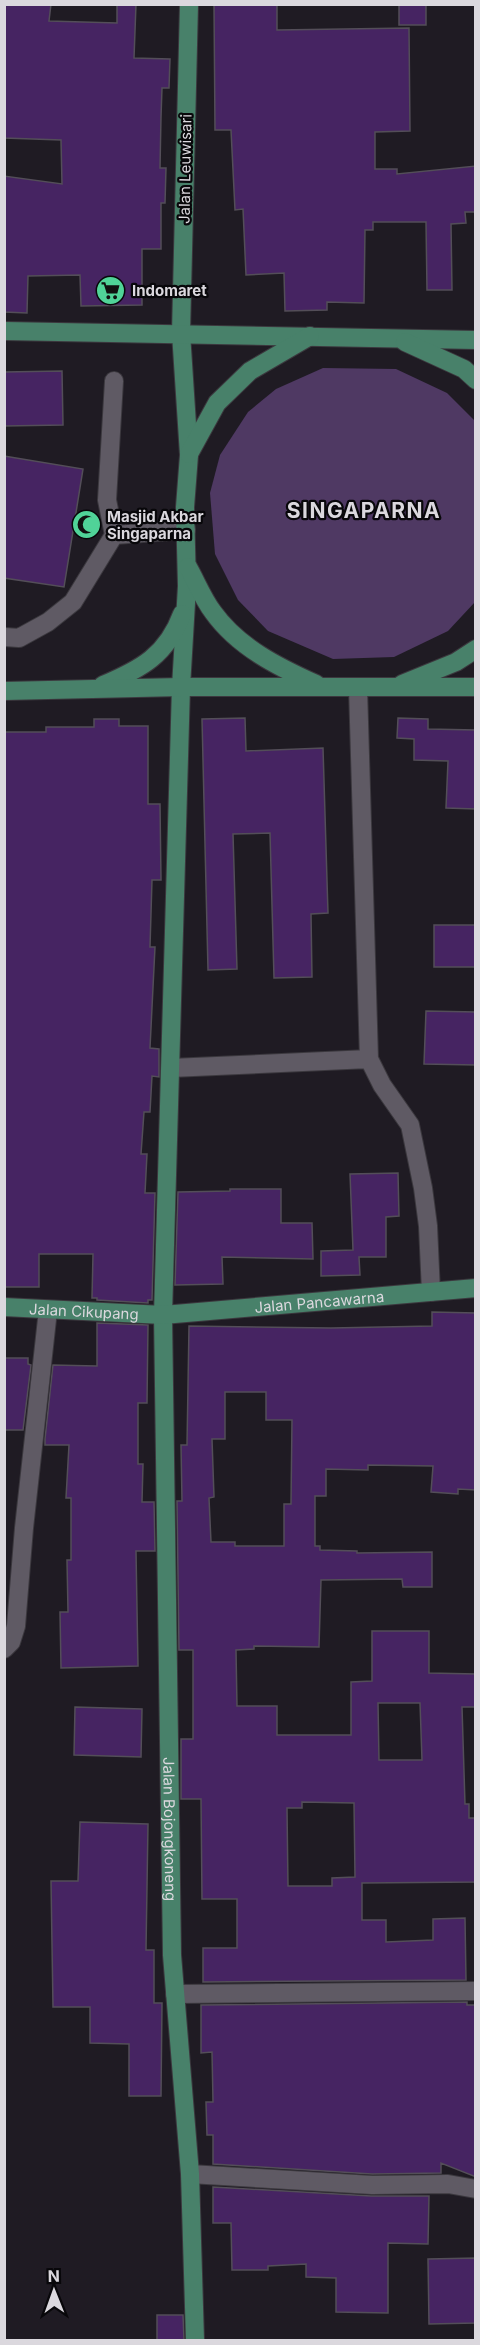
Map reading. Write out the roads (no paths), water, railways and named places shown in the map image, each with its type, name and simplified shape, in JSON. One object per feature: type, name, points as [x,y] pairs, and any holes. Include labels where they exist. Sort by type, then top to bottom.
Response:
[{"type":"main road","name":"Jalan Leuwisari","points":[[181,687],[187,565],[185,507],[189,455],[181,333],[189,4]]},
{"type":"main road","points":[[4,331],[312,335],[476,340]]},
{"type":"main road","points":[[189,455],[218,403],[250,371],[312,335]]},
{"type":"main road","points":[[398,339],[464,369],[476,380]]},
{"type":"main road","points":[[187,565],[213,613],[246,647],[280,668],[323,687]]},
{"type":"main road","points":[[93,689],[137,670],[159,653],[177,628],[186,604]]},
{"type":"main road","points":[[392,688],[456,662],[476,648]]},
{"type":"main road","points":[[4,691],[181,687],[476,687]]},
{"type":"main road","name":"Jalan Bojongkoneng","points":[[181,687],[163,1315],[172,1955],[190,2174],[195,2340]]},
{"type":"main road","name":"Jalan Pancawarna","points":[[163,1315],[476,1288]]},
{"type":"main road","name":"Jalan Cikupang","points":[[4,1308],[163,1315]]},
{"type":"street","points":[[5,637],[19,638],[48,622],[73,602],[114,536],[106,500],[114,381]]},
{"type":"street","points":[[114,536],[186,530]]},
{"type":"street","points":[[358,688],[369,1059],[382,1085],[410,1125],[428,1226],[431,1292]]},
{"type":"street","points":[[171,1068],[369,1059]]},
{"type":"street","points":[[4,1649],[11,1642],[16,1626],[24,1528],[48,1310]]},
{"type":"street","points":[[175,1994],[476,1991]]},
{"type":"street","points":[[190,2174],[372,2185],[448,2184],[476,2189]]},
{"type":"place","name":"Indomaret","points":[[111,290]]},
{"type":"place","name":"Masjid Akbar Singaparna","points":[[86,525]]},
{"type":"district","name":"SINGAPARNA","points":[[364,510]]}]
